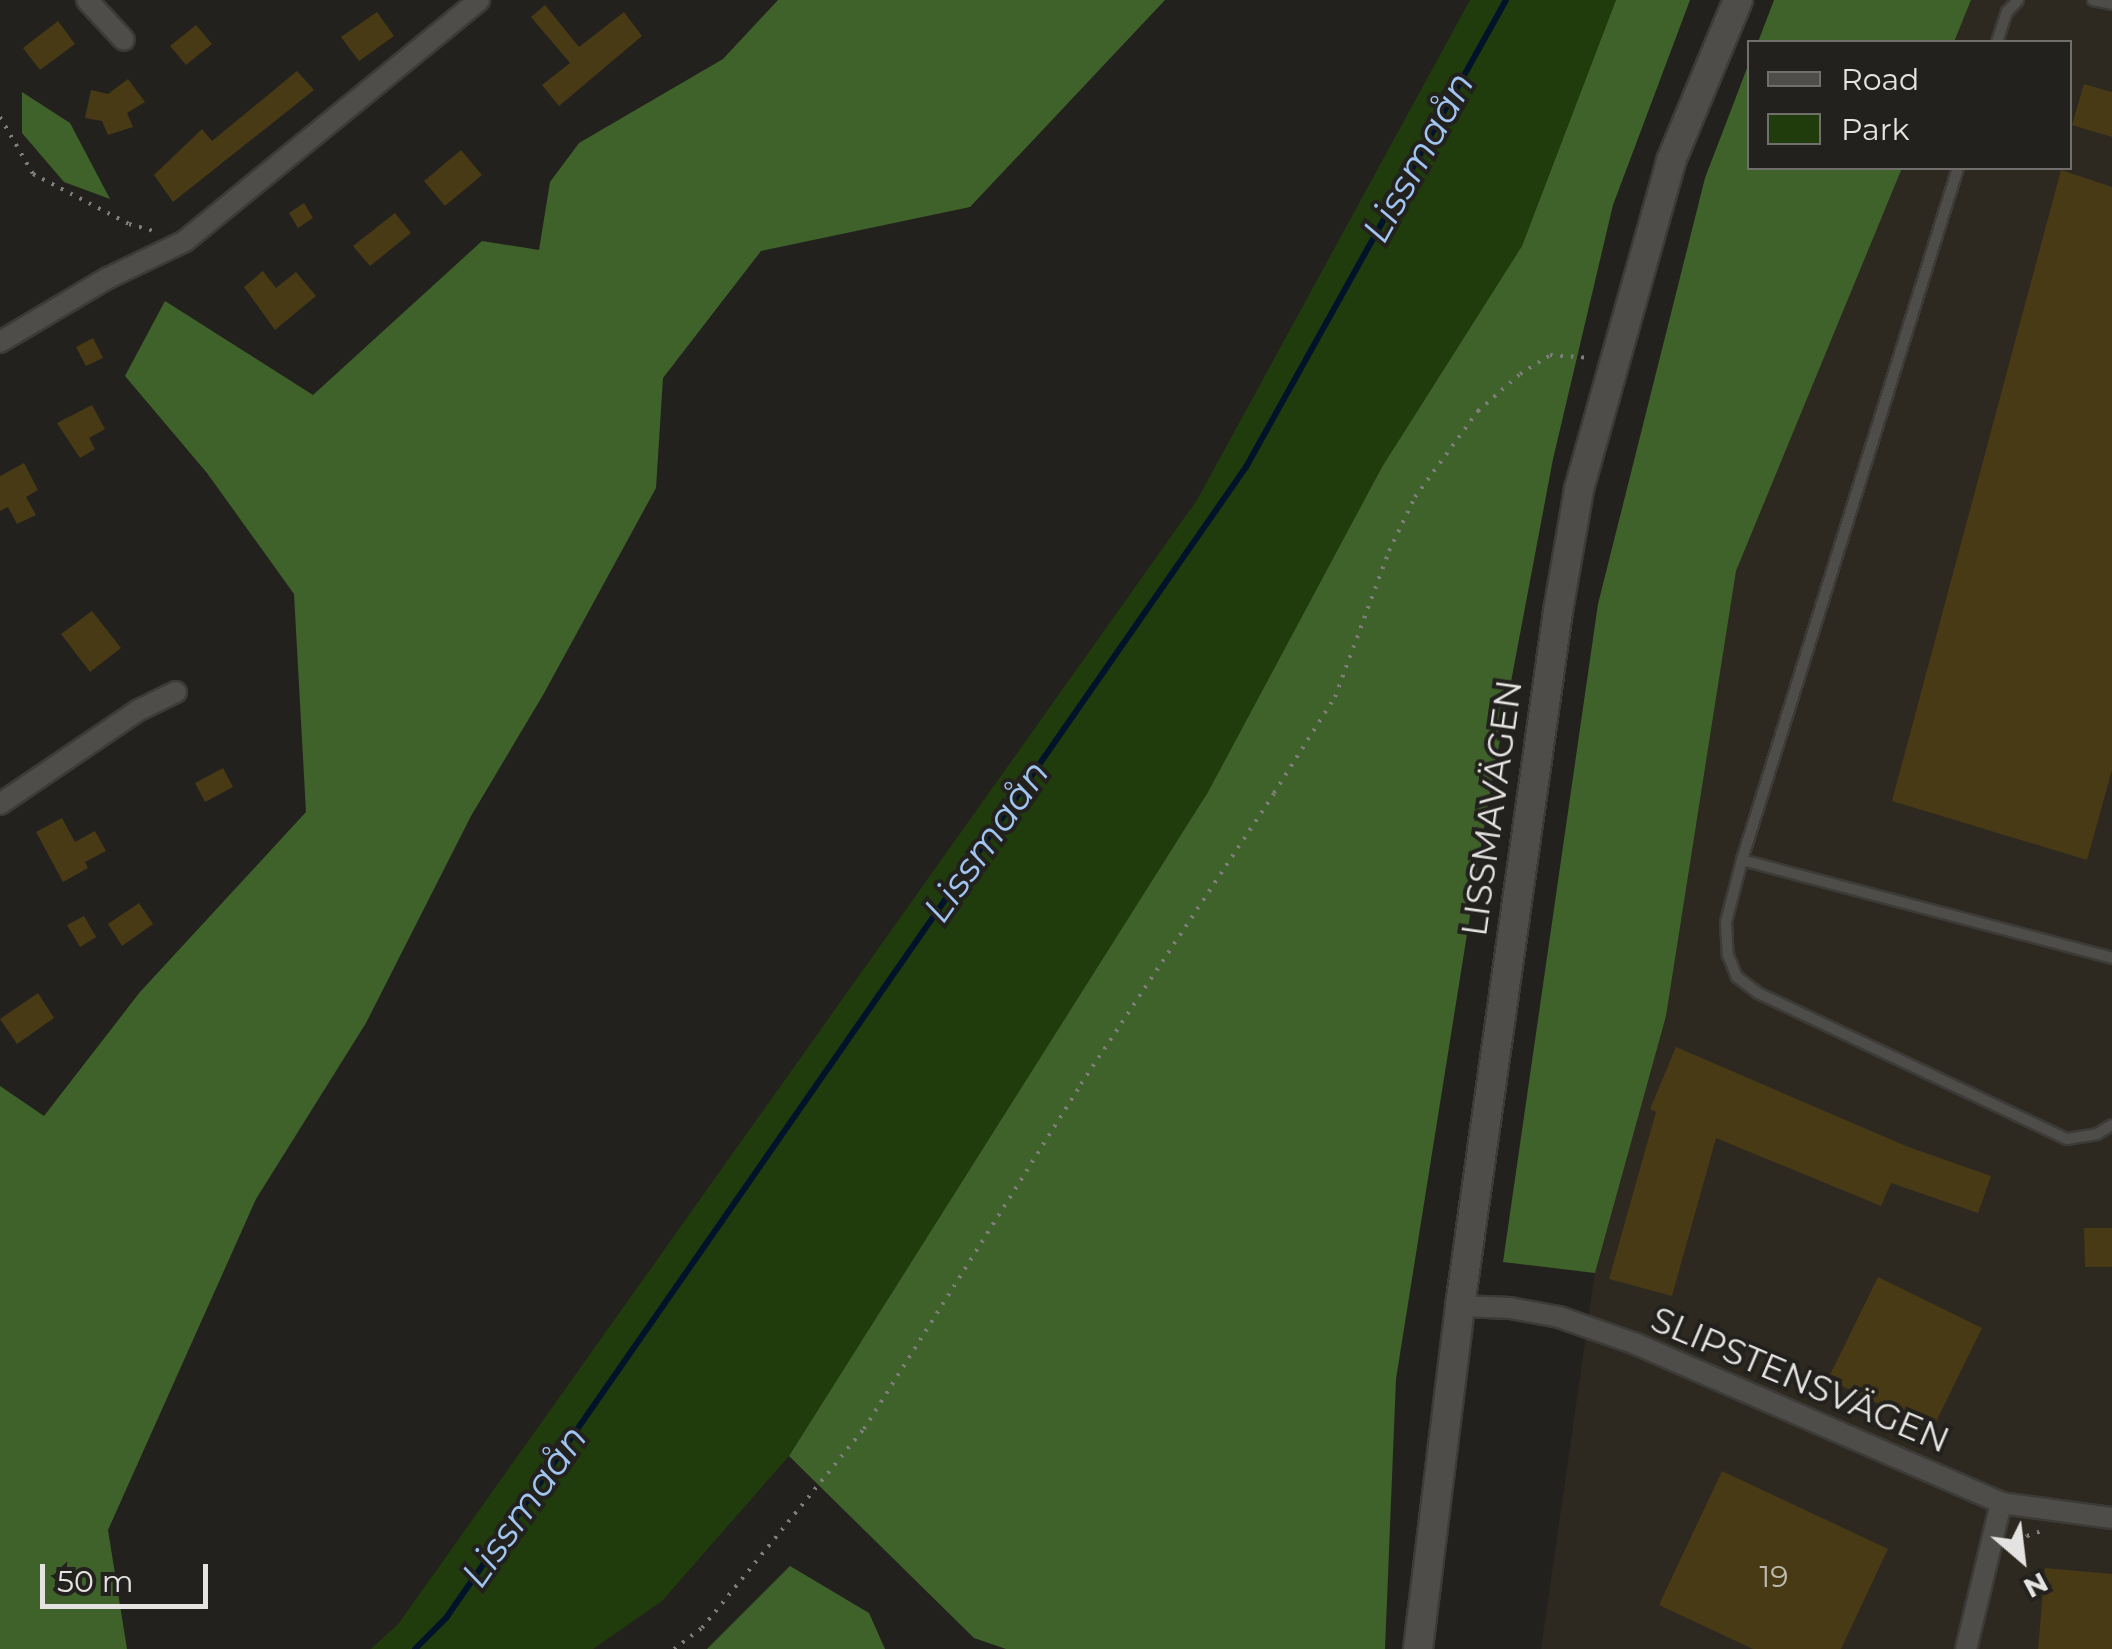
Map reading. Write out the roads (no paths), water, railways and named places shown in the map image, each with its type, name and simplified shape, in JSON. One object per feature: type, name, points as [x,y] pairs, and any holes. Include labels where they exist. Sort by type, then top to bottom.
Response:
[{"type":"street","points":[[87,0],[124,40]]},
{"type":"street","points":[[0,342],[108,278],[185,241],[479,0]]},
{"type":"street","name":"LISSMAVÄGEN","points":[[1418,1649],[1460,1306],[1558,611],[1579,488],[1671,161],[1738,0]]},
{"type":"street","points":[[0,804],[140,710],[176,692]]},
{"type":"street","name":"SLIPSTENSVÄGEN","points":[[1460,1306],[1510,1308],[1559,1317],[1636,1344],[2001,1503],[2112,1518]]},
{"type":"street","points":[[1966,1649],[2001,1503]]},
{"type":"lane","points":[[1998,40],[2007,12],[2018,0]]},
{"type":"lane","points":[[2093,0],[2112,4]]},
{"type":"lane","points":[[1957,170],[1742,860],[1726,922],[1728,955],[1737,977],[1758,993],[2067,1139],[2097,1134],[2112,1125]]},
{"type":"lane","points":[[1742,860],[2112,958]]},
{"type":"waterway","name":"Lissmaån","points":[[415,1649],[446,1618],[1246,467],[1506,0]]}]
